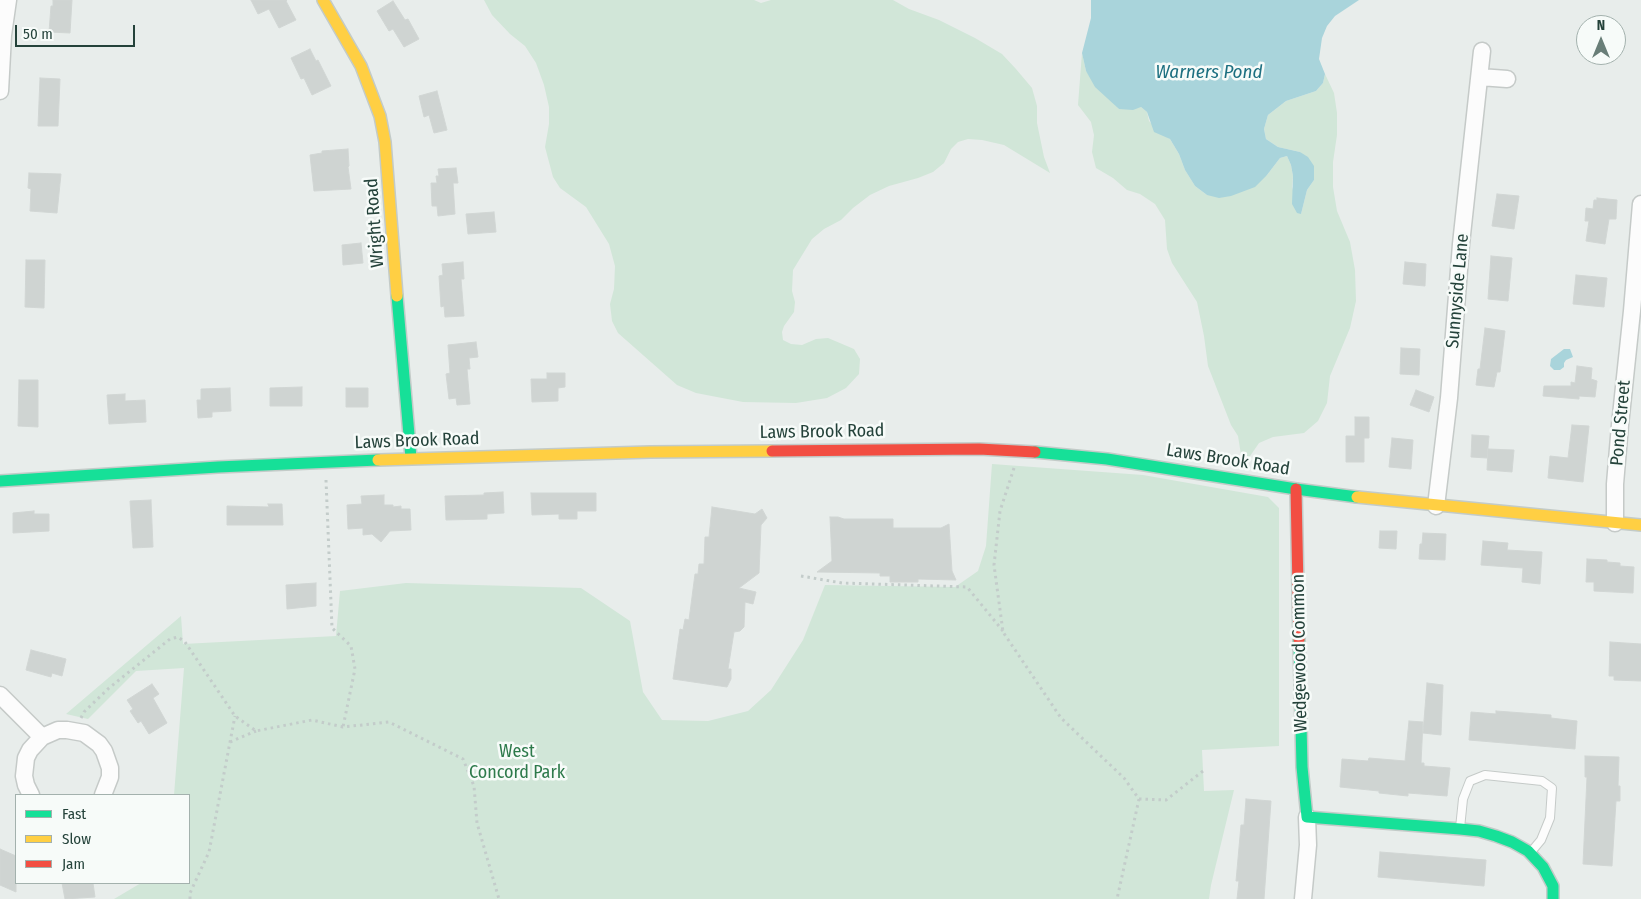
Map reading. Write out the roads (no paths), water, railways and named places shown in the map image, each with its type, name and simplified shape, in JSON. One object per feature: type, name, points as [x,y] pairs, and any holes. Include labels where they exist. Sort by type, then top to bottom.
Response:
[{"type":"street","points":[[0,91],[3,35],[8,0]]},
{"type":"street","name":"Wright Road","points":[[323,0],[361,66],[380,116],[385,142],[411,458]]},
{"type":"street","name":"Sunnyside Lane","points":[[1436,506],[1449,398],[1461,244],[1482,52]]},
{"type":"street","points":[[1480,77],[1507,79]]},
{"type":"street","name":"Pond Street","points":[[1615,523],[1615,484],[1620,425],[1637,311],[1641,204]]},
{"type":"street","name":"Laws Brook Road","points":[[0,481],[218,467],[411,458],[911,448],[1020,450],[1059,453],[1296,489],[1436,506],[1641,525]]},
{"type":"street","name":"Wedgewood Common","points":[[1296,489],[1302,767],[1308,844],[1303,899]]},
{"type":"street","points":[[0,695],[42,737]]},
{"type":"street","points":[[30,794],[26,785],[24,767],[30,750],[42,737],[58,730],[76,730],[84,733],[99,744],[108,759],[110,777],[104,794]]},
{"type":"street","points":[[1307,817],[1460,829],[1479,831],[1496,836],[1512,842],[1530,854],[1543,867],[1553,886],[1553,899]]},
{"type":"lane","points":[[1460,829],[1463,799],[1470,781],[1485,776],[1542,780],[1552,788],[1550,818],[1542,840],[1530,854]]},
{"type":"water","name":"Warners Pond","points":[[1091,0],[1359,0],[1335,16],[1327,26],[1322,38],[1319,59],[1325,74],[1323,83],[1316,91],[1286,101],[1268,115],[1264,129],[1266,139],[1278,147],[1300,152],[1308,157],[1314,166],[1314,180],[1307,190],[1301,214],[1297,213],[1292,204],[1293,176],[1287,156],[1280,158],[1255,187],[1231,196],[1219,198],[1207,195],[1195,186],[1170,139],[1154,132],[1147,112],[1141,107],[1133,110],[1119,109],[1095,87],[1086,71],[1082,53],[1091,18]]},
{"type":"water","points":[[1564,349],[1570,349],[1573,357],[1566,360],[1564,367],[1560,370],[1554,370],[1550,366],[1551,359]]},
{"type":"park label","name":"West Concord Park","points":[[517,762]]}]
